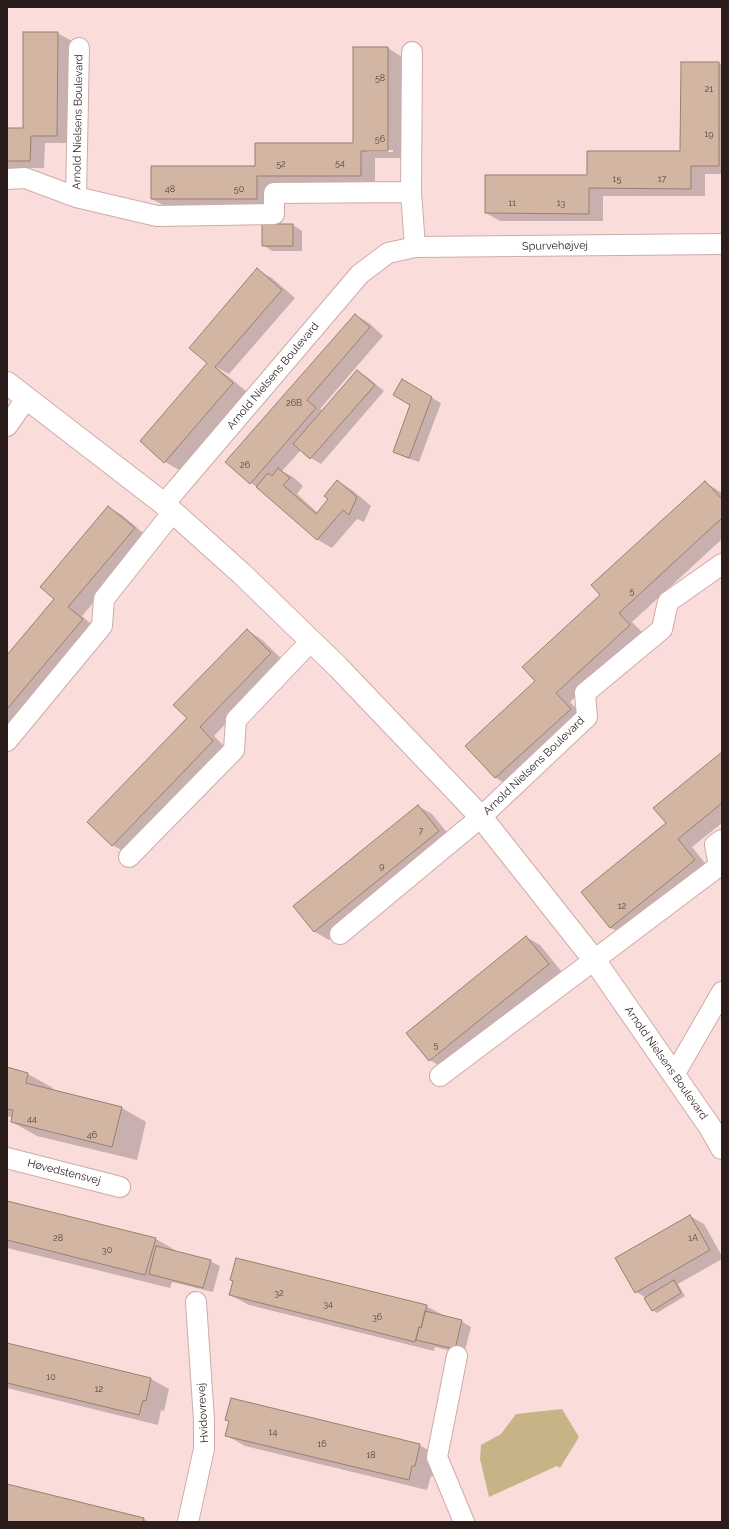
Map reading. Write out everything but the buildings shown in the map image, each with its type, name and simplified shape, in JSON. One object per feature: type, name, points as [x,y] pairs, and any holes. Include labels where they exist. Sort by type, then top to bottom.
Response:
[{"type":"street","name":"Arnold Nielsens Boulevard","points":[[76,197],[79,48]]},
{"type":"street","points":[[412,52],[411,192],[415,247]]},
{"type":"street","name":"Arnold Nielsens Boulevard","points":[[7,179],[25,178],[76,197],[157,216],[274,214],[274,193],[411,192]]},
{"type":"street","name":"Spurvehøjvej","points":[[388,253],[415,247],[722,244]]},
{"type":"street","name":"Arnold Nielsens Boulevard","points":[[7,741],[102,626],[104,598],[168,508],[360,274],[388,253]]},
{"type":"street","name":"Arnold Nielsens Boulevard","points":[[7,383],[168,508],[242,574],[338,668],[482,817],[595,961],[674,1075],[716,1122],[722,1148]]},
{"type":"street","points":[[7,426],[27,398]]},
{"type":"street","name":"Arnold Nielsens Boulevard","points":[[340,934],[482,817],[587,717],[585,694],[662,629],[668,602],[722,564]]},
{"type":"street","points":[[128,857],[234,750],[236,720],[311,641]]},
{"type":"street","points":[[440,1076],[595,961],[719,866],[715,845],[722,840]]},
{"type":"street","points":[[674,1075],[722,992]]},
{"type":"street","name":"Høvedstensvej","points":[[7,1158],[120,1187]]},
{"type":"street","name":"Hvidovrevej","points":[[188,1522],[204,1450],[204,1420],[196,1302]]},
{"type":"street","points":[[457,1356],[437,1457],[464,1522]]},
{"type":"shaded area","points":[[562,1409],[579,1437],[560,1468],[557,1466],[489,1497],[480,1459],[481,1445],[501,1434],[516,1414]]}]
